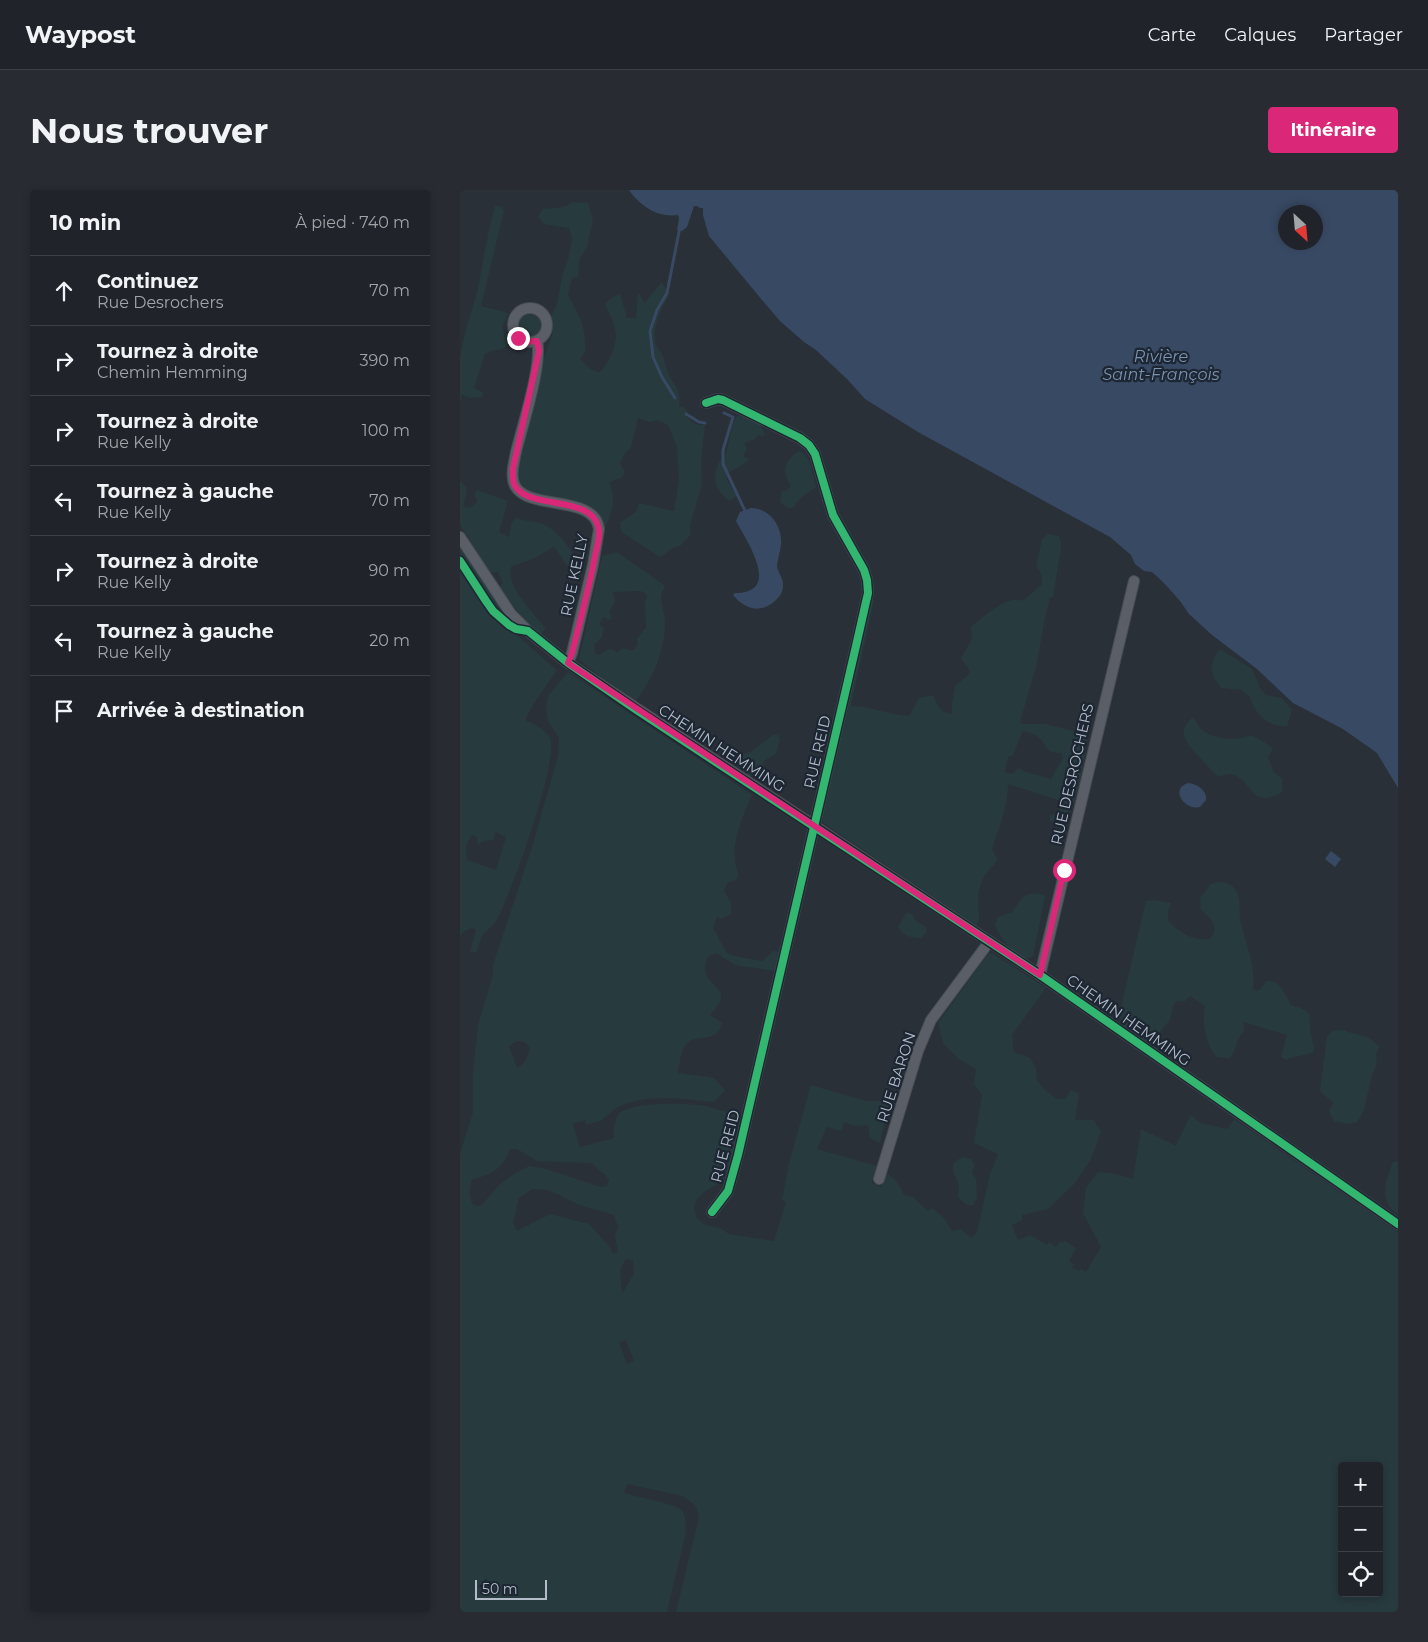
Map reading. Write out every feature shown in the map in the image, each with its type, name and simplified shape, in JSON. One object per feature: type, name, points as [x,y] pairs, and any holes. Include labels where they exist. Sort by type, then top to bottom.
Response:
[{"type":"street","name":"RUE KELLY","points":[[537,341],[538,358],[513,468],[515,484],[519,491],[533,498],[582,510],[595,520],[599,529],[593,566],[568,663]]},
{"type":"street","name":"RUE REID","points":[[706,404],[718,399],[722,400],[793,434],[809,445],[817,460],[833,515],[866,576],[868,588],[731,1181],[728,1191],[712,1212]]},
{"type":"street","name":"CHEMIN HEMMING","points":[[460,537],[511,614],[528,631],[568,663],[1040,975],[1398,1224]]},
{"type":"street","name":"RUE DESROCHERS","points":[[1040,975],[1134,581]]},
{"type":"street","name":"RUE BARON","points":[[879,1179],[918,1051],[925,1034],[932,1020],[989,942]]},
{"type":"green space","points":[[573,202],[588,203],[593,219],[587,247],[579,260],[578,277],[572,278],[568,295],[583,327],[585,352],[580,359],[589,368],[599,373],[611,356],[616,339],[615,328],[605,304],[620,294],[627,318],[636,318],[638,294],[640,294],[644,303],[662,282],[669,295],[660,313],[656,327],[655,340],[657,347],[663,356],[668,373],[678,390],[679,407],[683,406],[688,412],[686,416],[692,422],[705,425],[701,461],[702,484],[690,525],[690,535],[680,546],[674,547],[660,557],[623,533],[620,528],[621,522],[636,512],[639,503],[674,511],[679,479],[677,447],[668,425],[658,420],[649,422],[638,418],[631,448],[626,452],[620,463],[625,473],[621,478],[609,482],[613,494],[613,505],[605,528],[599,516],[586,506],[535,493],[524,487],[519,478],[518,468],[539,372],[552,335],[551,316],[557,304],[572,238],[569,228],[544,224],[538,217],[543,209],[564,207]]},
{"type":"green space","points":[[495,205],[502,207],[504,211],[481,306],[508,313],[502,325],[507,346],[485,354],[474,388],[483,392],[482,397],[470,398],[462,394],[460,403],[460,356],[477,293]]},
{"type":"green space","points":[[530,313],[539,316],[542,325],[539,334],[530,337],[521,334],[518,325],[521,316]]},
{"type":"green space","points":[[737,416],[746,417],[758,423],[765,435],[758,435],[754,440],[748,441],[745,444],[747,449],[743,456],[749,459],[728,473],[726,478],[737,496],[730,501],[717,488],[715,478],[719,461],[724,461],[731,431]]},
{"type":"green space","points":[[799,451],[807,457],[813,471],[816,487],[793,507],[789,508],[780,502],[782,491],[786,491],[791,486],[785,471],[787,463]]},
{"type":"green space","points":[[460,481],[466,487],[463,505],[466,508],[472,507],[478,501],[474,495],[477,490],[508,501],[499,532],[509,537],[512,522],[516,518],[540,523],[554,531],[573,553],[572,563],[569,566],[554,546],[535,558],[511,567],[511,576],[517,592],[546,629],[540,634],[523,618],[499,587],[503,583],[498,572],[489,573],[460,525]]},
{"type":"green space","points":[[1048,534],[1059,536],[1061,548],[1053,597],[1050,597],[1037,663],[1020,722],[1023,724],[1045,724],[1081,733],[1086,740],[1086,749],[1075,799],[1068,816],[1063,821],[1050,821],[1050,816],[1059,812],[1061,801],[1008,784],[1005,809],[992,849],[997,859],[982,881],[979,892],[977,926],[826,825],[823,822],[822,816],[871,600],[874,600],[851,706],[866,707],[909,716],[919,698],[933,695],[940,708],[952,714],[955,686],[970,671],[961,658],[972,639],[971,626],[1001,604],[1012,600],[1024,600],[1042,584],[1042,575],[1036,566],[1042,539]],"holes":[[[1024,731],[1038,737],[1052,752],[1061,753],[1063,758],[1051,779],[1018,768],[1013,774],[1005,772],[1008,757],[1013,755]]]},
{"type":"green space","points":[[460,546],[492,596],[514,625],[499,613],[486,598],[460,557]]},
{"type":"green space","points":[[617,552],[664,585],[661,602],[665,619],[665,630],[661,652],[653,674],[635,702],[579,659],[602,556]],"holes":[[[640,591],[647,596],[645,603],[646,627],[637,639],[638,644],[635,649],[631,651],[624,648],[617,652],[611,649],[598,655],[595,653],[594,645],[602,637],[604,628],[599,624],[604,617],[609,620],[612,618],[609,612],[615,602],[613,592]]]},
{"type":"green space","points":[[460,567],[480,596],[492,609],[517,635],[557,670],[525,720],[539,727],[548,735],[551,751],[541,799],[512,886],[495,923],[483,935],[476,953],[470,951],[476,930],[471,928],[460,936]],"holes":[[[496,832],[506,837],[496,870],[467,860],[466,846],[472,835],[477,837],[478,845],[484,841],[493,840]]]},
{"type":"green space","points":[[1220,649],[1252,669],[1260,688],[1266,695],[1282,698],[1292,710],[1287,726],[1274,725],[1263,719],[1255,709],[1250,697],[1241,690],[1221,688],[1212,669]]},
{"type":"green space","points":[[568,672],[752,795],[740,824],[735,845],[736,865],[739,874],[736,880],[727,883],[724,891],[731,903],[731,914],[721,919],[717,917],[713,928],[727,953],[734,956],[763,961],[773,951],[780,952],[776,971],[735,965],[716,953],[709,956],[705,965],[708,977],[720,991],[721,996],[719,1004],[710,1015],[722,1023],[715,1034],[710,1037],[690,1041],[685,1046],[681,1055],[678,1073],[714,1078],[725,1090],[714,1102],[655,1098],[631,1102],[617,1107],[602,1120],[586,1125],[585,1120],[573,1124],[580,1147],[614,1138],[615,1123],[618,1115],[624,1110],[634,1107],[659,1104],[686,1104],[705,1106],[739,1114],[740,1123],[728,1175],[723,1181],[704,1192],[697,1199],[694,1208],[697,1218],[704,1224],[722,1229],[729,1234],[774,1241],[786,1202],[782,1200],[789,1163],[811,1085],[866,1101],[886,1101],[888,1107],[880,1143],[870,1138],[868,1125],[856,1126],[844,1122],[841,1131],[827,1127],[817,1149],[877,1166],[872,1183],[881,1187],[886,1173],[897,1182],[904,1195],[913,1197],[928,1211],[932,1208],[943,1217],[952,1231],[961,1229],[971,1238],[977,1232],[990,1174],[998,1154],[974,1143],[982,1095],[974,1084],[976,1069],[959,1059],[943,1043],[938,1023],[988,954],[992,953],[1046,988],[1012,1035],[1014,1052],[1030,1058],[1036,1068],[1037,1080],[1045,1090],[1057,1099],[1065,1099],[1071,1090],[1079,1094],[1075,1120],[1094,1120],[1101,1132],[1090,1161],[1074,1184],[1048,1209],[1022,1215],[1022,1220],[1012,1225],[1018,1240],[1030,1235],[1047,1245],[1049,1242],[1056,1247],[1060,1241],[1063,1243],[1065,1241],[1076,1248],[1069,1261],[1074,1264],[1072,1268],[1079,1271],[1081,1269],[1086,1272],[1101,1247],[1083,1213],[1086,1188],[1098,1172],[1112,1173],[1133,1179],[1141,1129],[1176,1146],[1190,1115],[1201,1123],[1228,1129],[1234,1119],[1398,1232],[1398,1612],[676,1612],[699,1517],[696,1506],[683,1496],[627,1484],[624,1493],[672,1505],[681,1509],[685,1516],[686,1532],[667,1612],[460,1612],[460,1154],[473,1112],[473,1074],[478,1025],[493,975],[493,965],[533,844],[558,756],[559,738],[548,721],[546,707],[548,696]],"holes":[[[517,1041],[525,1043],[530,1050],[524,1063],[517,1068],[509,1046]],[[510,1149],[517,1149],[537,1161],[592,1163],[609,1180],[607,1186],[600,1187],[546,1169],[529,1166],[515,1173],[498,1186],[482,1205],[473,1205],[470,1192],[472,1180],[496,1170]],[[532,1189],[546,1190],[580,1205],[614,1215],[618,1227],[615,1236],[618,1252],[613,1254],[609,1246],[589,1224],[550,1214],[517,1231],[513,1223],[519,1198]],[[626,1259],[633,1260],[634,1273],[622,1294],[620,1270]],[[626,1340],[634,1361],[627,1364],[619,1342]]]},
{"type":"green space","points":[[1192,718],[1202,730],[1213,736],[1233,739],[1252,735],[1271,747],[1273,749],[1268,757],[1274,772],[1282,779],[1282,792],[1263,798],[1257,796],[1237,776],[1230,774],[1218,777],[1195,752],[1184,736],[1186,724]]},
{"type":"green space","points":[[773,735],[778,735],[780,739],[776,754],[764,761],[763,765],[755,770],[755,775],[750,776],[742,772],[738,764],[740,758]]},
{"type":"green space","points":[[1217,882],[1225,882],[1238,894],[1241,923],[1252,964],[1253,989],[1258,991],[1267,981],[1272,981],[1279,985],[1291,1005],[1308,1012],[1314,1051],[1287,1060],[1281,1057],[1287,1035],[1243,1022],[1244,1031],[1230,1058],[1217,1057],[1205,1033],[1205,1006],[1190,996],[1184,1002],[1177,1001],[1173,1005],[1170,1020],[1160,1032],[1158,1042],[1149,1044],[1121,1024],[1120,1014],[1124,994],[1146,901],[1154,900],[1171,903],[1168,911],[1168,920],[1172,925],[1192,937],[1210,939],[1213,935],[1214,927],[1208,916],[1201,910],[1200,898],[1210,885]]},
{"type":"green space","points":[[1029,894],[1045,896],[1033,956],[1027,958],[1021,957],[1010,949],[995,925],[998,917],[1012,912],[1022,898]]},
{"type":"green space","points":[[907,912],[927,928],[926,933],[921,938],[908,936],[898,927]]},
{"type":"green space","points":[[1344,1030],[1367,1037],[1379,1047],[1376,1054],[1377,1063],[1372,1075],[1364,1110],[1357,1122],[1349,1124],[1334,1121],[1329,1111],[1333,1102],[1320,1090],[1327,1037],[1332,1031]]},
{"type":"green space","points":[[963,1157],[971,1159],[975,1165],[972,1174],[976,1178],[977,1198],[973,1205],[967,1205],[958,1197],[959,1188],[953,1167],[957,1160]]},
{"type":"green space","points":[[1398,1161],[1398,1214],[1387,1203],[1385,1190],[1393,1162]]},
{"type":"water","name":"Rivière Saint-François","points":[[629,190],[1398,190],[1398,788],[1377,753],[1343,729],[1293,703],[1257,669],[1212,635],[1189,614],[1164,583],[1152,572],[1144,571],[1135,564],[1131,555],[1110,537],[918,432],[865,399],[816,350],[780,321],[762,300],[709,236],[703,208],[694,206],[687,227],[682,231],[677,230],[678,215],[657,213],[638,201]]},
{"type":"water","points":[[751,508],[764,511],[774,520],[781,538],[777,565],[783,583],[781,594],[771,604],[759,609],[748,607],[733,595],[749,591],[757,584],[759,575],[753,552],[736,521],[740,512]]},
{"type":"water","points":[[1188,783],[1198,786],[1205,793],[1206,800],[1200,807],[1189,806],[1181,799],[1180,790],[1182,786]]},
{"type":"water","points":[[1331,851],[1341,859],[1335,867],[1325,859]]},
{"type":"waterway","points":[[675,398],[662,377],[653,357],[650,331],[657,310],[667,293],[680,227]]},
{"type":"waterway","points":[[724,413],[733,417],[723,450],[723,464],[746,513]]},
{"type":"waterway","points":[[686,414],[699,422],[705,423]]},
{"type":"cycle path","points":[[706,403],[718,399],[723,400],[800,438],[809,445],[815,454],[833,515],[864,570],[868,593],[738,1155],[728,1191],[712,1212]]},
{"type":"cycle path","points":[[460,561],[493,611],[509,625],[516,629],[528,631],[568,663],[635,709],[1040,975],[1398,1224]]},
{"type":"route","points":[[518,338],[525,342],[537,341],[539,351],[513,468],[513,481],[523,494],[575,507],[591,516],[598,524],[599,536],[593,566],[571,658],[568,663],[1040,975],[1064,870]]}]
